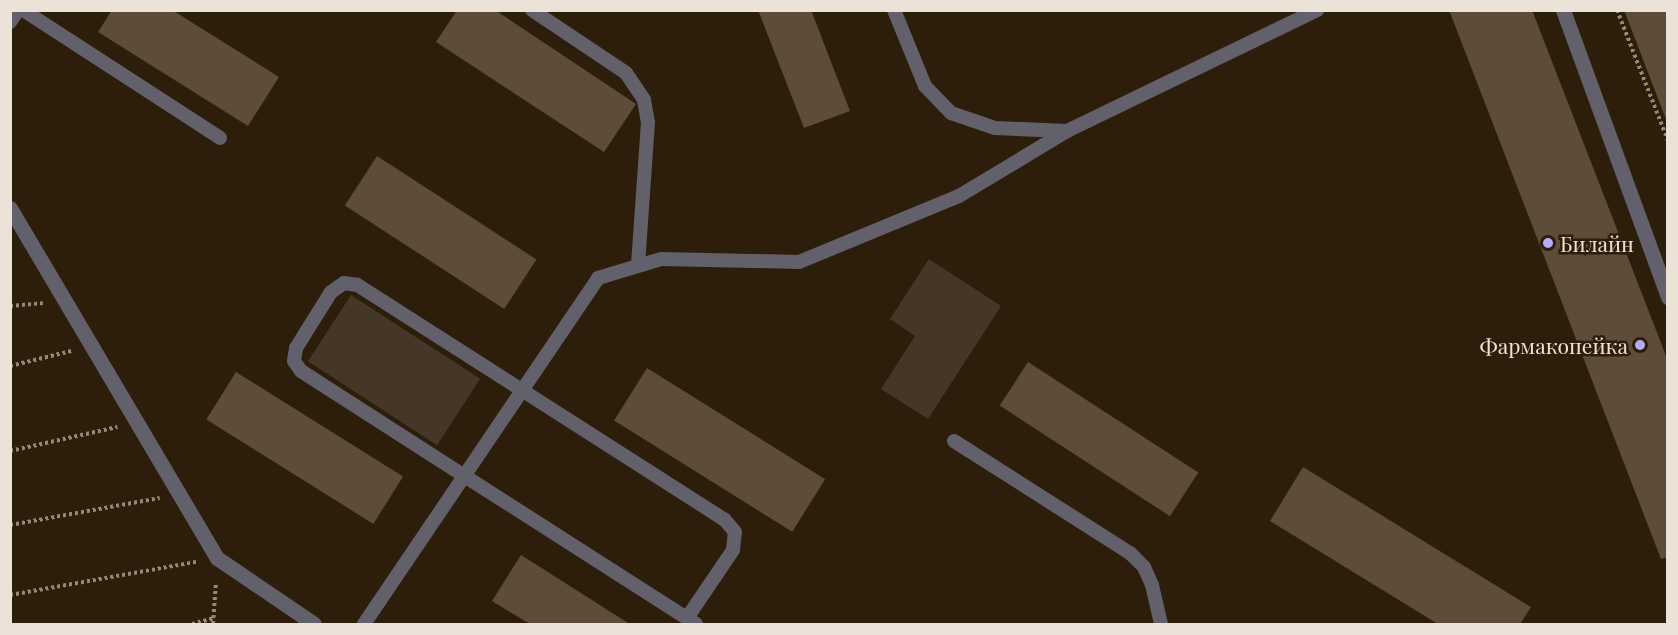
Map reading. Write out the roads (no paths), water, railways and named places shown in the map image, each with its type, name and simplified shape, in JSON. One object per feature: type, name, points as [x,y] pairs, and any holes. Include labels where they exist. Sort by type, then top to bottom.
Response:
[{"type":"street","points":[[1563,10],[1668,297]]},
{"type":"street","points":[[10,208],[62,301],[217,558],[314,624]]},
{"type":"lane","points":[[10,22],[18,10]]},
{"type":"lane","points":[[23,10],[220,138]]},
{"type":"lane","points":[[532,10],[626,72],[644,100],[648,122],[638,264]]},
{"type":"lane","points":[[894,10],[925,87],[951,112],[995,128],[1067,131]]},
{"type":"lane","points":[[364,624],[586,289],[610,271],[661,259],[799,262],[959,196],[1067,131],[1317,10]]},
{"type":"lane","points":[[344,283],[357,285],[725,520],[735,532],[733,550],[691,621],[463,475],[300,371],[294,361],[296,348],[331,292],[344,283]]},
{"type":"lane","points":[[954,441],[1130,553],[1144,567],[1152,585],[1161,624]]},
{"type":"place","name":"Билайн","points":[[1548,243]]},
{"type":"place","name":"Фармакопейка","points":[[1640,345]]}]
